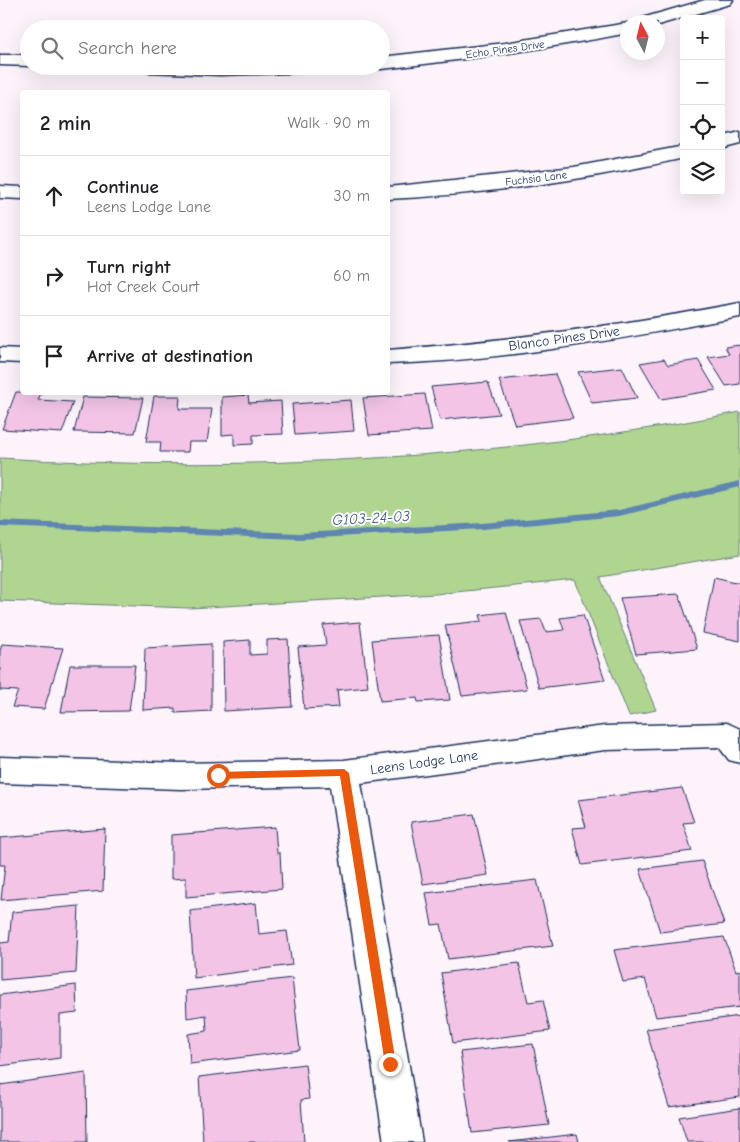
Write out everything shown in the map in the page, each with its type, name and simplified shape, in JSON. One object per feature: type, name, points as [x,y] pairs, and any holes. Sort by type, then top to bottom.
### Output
[{"type":"street","points":[[665,17],[724,0]]},
{"type":"street","points":[[733,0],[740,4]]},
{"type":"street","name":"Echo Pines Drive","points":[[390,62],[525,47],[620,29]]},
{"type":"street","points":[[0,60],[20,61]]},
{"type":"street","points":[[725,142],[740,138]]},
{"type":"street","name":"Fuchsia Lane","points":[[390,193],[481,185],[583,172],[680,153]]},
{"type":"street","points":[[0,192],[20,193]]},
{"type":"street","name":"Blanco Pines Drive","points":[[390,357],[522,345],[615,332],[740,310]]},
{"type":"street","points":[[0,355],[20,356]]},
{"type":"street","name":"Leens Lodge Lane","points":[[0,770],[181,776],[344,773],[605,738],[734,743]]},
{"type":"street","points":[[344,773],[403,1142]]},
{"type":"green space","points":[[740,412],[740,554],[600,577],[656,710],[629,716],[575,580],[435,594],[189,608],[0,601],[0,458],[184,464],[372,458],[558,441],[650,428]]},
{"type":"building","points":[[740,345],[740,384],[726,386],[708,357],[729,354],[725,347]]},
{"type":"building","points":[[664,359],[668,365],[698,360],[716,390],[661,399],[640,363]]},
{"type":"building","points":[[622,367],[637,398],[592,403],[578,372]]},
{"type":"building","points":[[555,374],[573,418],[515,425],[499,380]]},
{"type":"building","points":[[488,382],[499,414],[440,420],[431,387]]},
{"type":"building","points":[[16,392],[20,392],[20,395],[40,395],[38,400],[73,402],[62,433],[2,429]]},
{"type":"building","points":[[425,394],[432,431],[369,435],[363,398]]},
{"type":"building","points":[[248,395],[249,403],[281,401],[283,434],[253,435],[253,444],[234,445],[234,434],[222,435],[222,397]]},
{"type":"building","points":[[154,396],[180,396],[179,409],[212,409],[207,442],[189,442],[188,452],[160,452],[161,442],[146,442]]},
{"type":"building","points":[[83,397],[143,398],[135,433],[74,432]]},
{"type":"building","points":[[351,400],[354,431],[295,435],[292,404]]},
{"type":"building","points":[[714,577],[740,583],[740,641],[703,633]]},
{"type":"building","points":[[679,594],[697,649],[636,654],[620,598]]},
{"type":"building","points":[[506,612],[527,689],[462,696],[445,625],[482,621],[480,615]]},
{"type":"building","points":[[583,615],[605,680],[539,688],[520,621],[541,619],[546,632],[564,630],[560,618]]},
{"type":"building","points":[[360,622],[368,687],[337,690],[339,707],[304,709],[298,647],[326,645],[323,625]]},
{"type":"building","points":[[439,635],[450,700],[418,702],[417,698],[380,701],[372,640]]},
{"type":"building","points":[[288,639],[292,707],[224,711],[223,642],[250,640],[250,655],[267,654],[267,640]]},
{"type":"building","points":[[2,644],[63,648],[44,709],[12,707],[18,691],[0,690],[0,651]]},
{"type":"building","points":[[211,644],[211,711],[175,713],[175,708],[143,710],[145,648]]},
{"type":"building","points":[[70,665],[135,665],[129,711],[61,712]]},
{"type":"building","points":[[682,788],[694,822],[683,823],[692,851],[582,865],[572,828],[586,827],[578,800]]},
{"type":"building","points":[[474,814],[488,875],[423,884],[411,822]]},
{"type":"building","points":[[275,827],[277,853],[280,853],[282,889],[186,897],[186,878],[171,879],[171,835]]},
{"type":"building","points":[[105,829],[103,891],[1,900],[5,865],[0,865],[0,838]]},
{"type":"building","points":[[702,861],[724,924],[660,932],[640,869]]},
{"type":"building","points":[[537,880],[553,946],[448,959],[441,924],[432,925],[426,893]]},
{"type":"building","points":[[256,903],[259,934],[287,931],[292,965],[194,978],[190,911]]},
{"type":"building","points":[[79,906],[76,973],[0,980],[0,943],[9,942],[12,912]]},
{"type":"building","points":[[724,937],[736,971],[740,970],[740,1007],[656,1017],[645,979],[623,982],[614,950]]},
{"type":"building","points":[[519,963],[528,1002],[543,1000],[550,1031],[453,1043],[441,973]]},
{"type":"building","points":[[292,978],[300,1050],[190,1064],[188,1034],[207,1031],[206,1015],[187,1018],[186,991]]},
{"type":"building","points":[[76,985],[77,1013],[60,1015],[60,1058],[0,1066],[0,995]]},
{"type":"building","points":[[740,1016],[740,1097],[669,1107],[646,1029]]},
{"type":"building","points":[[533,1044],[549,1125],[472,1133],[460,1052]]},
{"type":"building","points":[[305,1064],[309,1099],[301,1100],[304,1142],[203,1142],[199,1077]]},
{"type":"building","points":[[86,1073],[87,1142],[0,1142],[0,1085]]},
{"type":"building","points":[[740,1108],[740,1142],[687,1142],[679,1117]]},
{"type":"building","points":[[577,1134],[579,1142],[509,1142]]},
{"type":"waterway","name":"G103-24-03","points":[[0,524],[299,536],[483,526],[619,513],[740,484]]},
{"type":"route","points":[[218,775],[344,773],[390,1064]]}]
